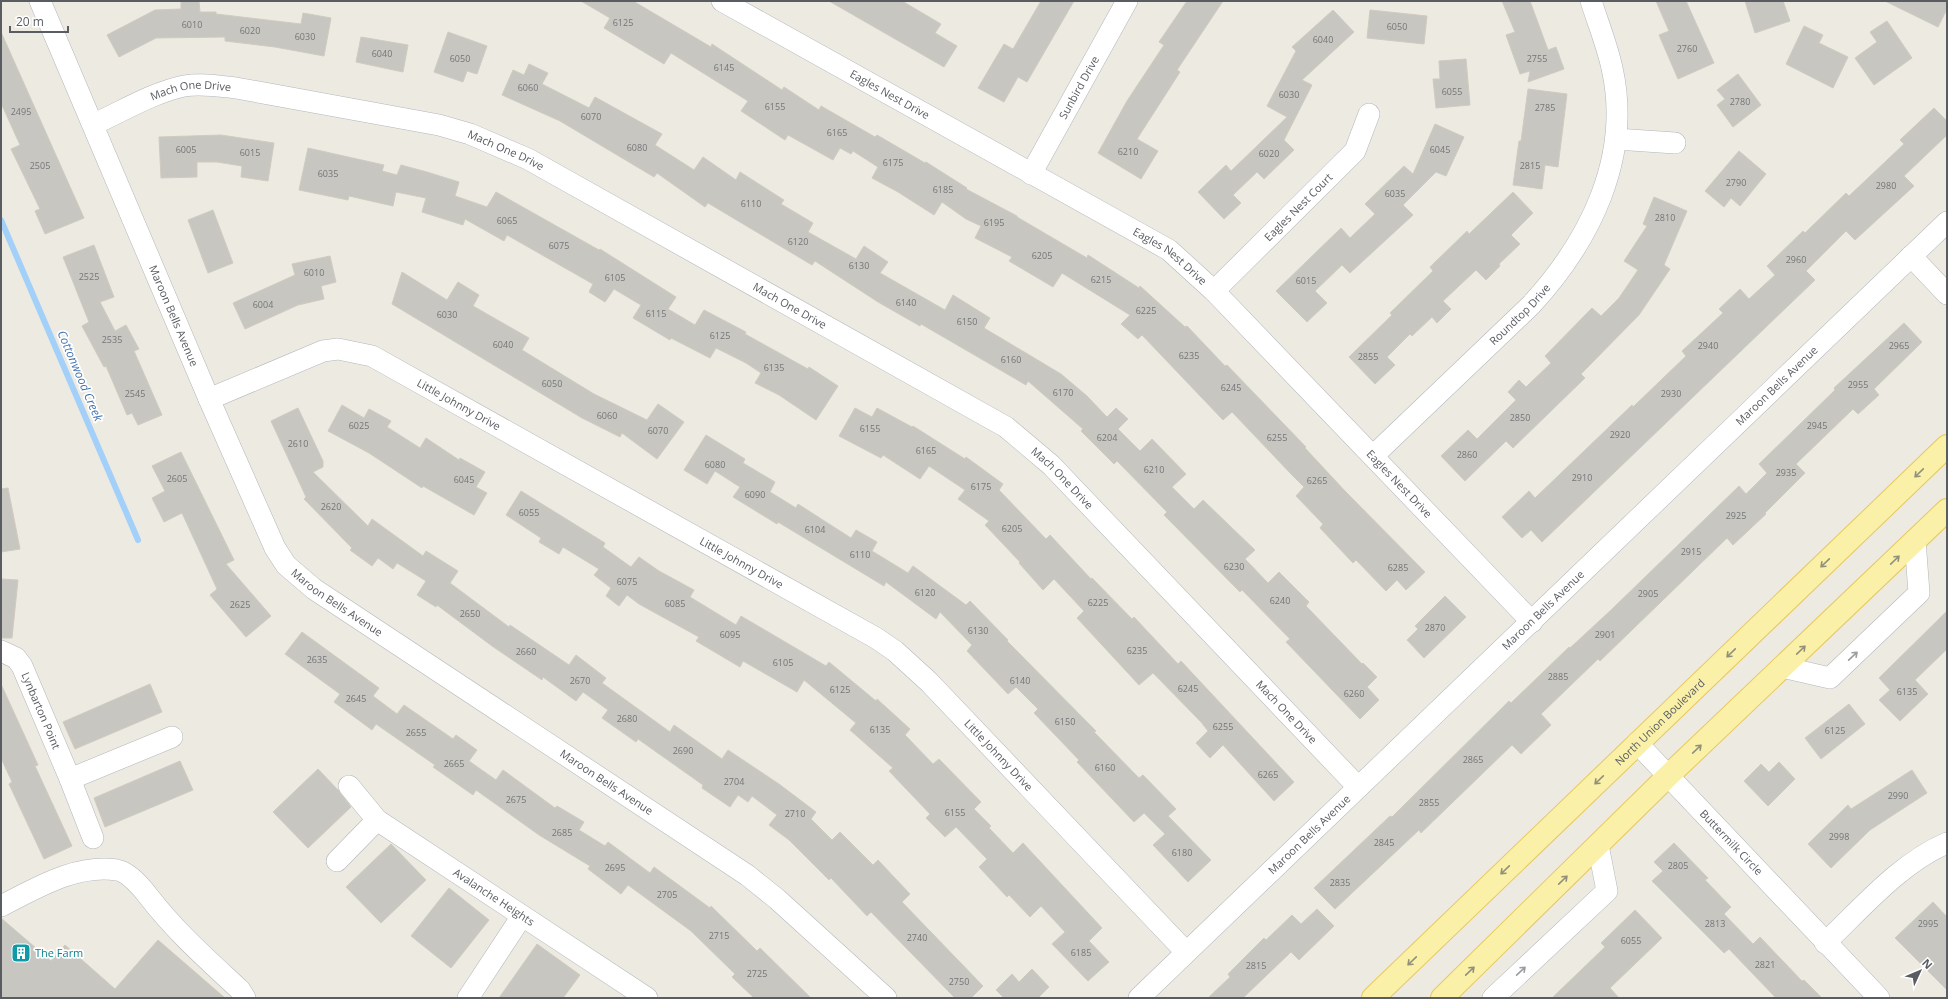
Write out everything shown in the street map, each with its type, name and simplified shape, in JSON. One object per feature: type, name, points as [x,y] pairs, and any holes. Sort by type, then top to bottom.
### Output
[{"type":"main road","name":"North Union Boulevard","points":[[1373,998],[1947,446]]},
{"type":"main road","points":[[1442,998],[1668,776],[1947,510]]},
{"type":"street","name":"Maroon Bells Avenue","points":[[40,1],[94,124],[209,399],[275,548],[286,565],[321,593],[747,875],[777,899],[886,998]]},
{"type":"street","name":"Eagles Nest Drive","points":[[722,1],[1169,250],[1214,292],[1532,622]]},
{"type":"street","name":"Sunbird Drive","points":[[1031,174],[1127,1]]},
{"type":"street","name":"Roundtop Drive","points":[[1373,456],[1531,305],[1554,280],[1582,237],[1598,203],[1607,177],[1616,139],[1616,110],[1612,68],[1591,1]]},
{"type":"street","name":"Mach One Drive","points":[[94,124],[160,93],[185,86],[206,85],[236,88],[439,125],[470,134],[528,158],[1006,427],[1052,465],[1358,788]]},
{"type":"street","name":"Eagles Nest Court","points":[[1214,292],[1355,151],[1370,114]]},
{"type":"street","points":[[1616,139],[1675,143]]},
{"type":"street","name":"Maroon Bells Avenue","points":[[1139,998],[1947,222]]},
{"type":"street","points":[[1911,256],[1947,294]]},
{"type":"street","name":"Little Johnny Drive","points":[[209,399],[323,351],[338,349],[372,356],[876,638],[895,651],[930,682],[1186,952]]},
{"type":"street","points":[[1782,667],[1830,678],[1919,593],[1915,540]]},
{"type":"street","name":"Lynbarton Point","points":[[1,651],[16,658],[22,666],[70,779],[93,838]]},
{"type":"street","points":[[70,779],[172,737]]},
{"type":"street","name":"Buttermilk Circle","points":[[1637,744],[1879,998]]},
{"type":"street","name":"Avalanche Heights","points":[[349,786],[377,820],[647,998]]},
{"type":"street","points":[[337,861],[377,820]]},
{"type":"street","points":[[1825,943],[1909,864],[1931,850],[1947,843]]},
{"type":"street","points":[[1493,998],[1607,891],[1598,845]]},
{"type":"street","points":[[1,906],[70,874],[92,870],[119,870],[139,884],[163,915],[191,945],[240,990],[245,998]]},
{"type":"street","points":[[468,998],[522,916]]},
{"type":"building","points":[[181,1],[199,1],[200,12],[216,12],[216,14],[301,24],[303,13],[331,18],[324,56],[275,47],[225,41],[225,37],[156,38],[119,57],[107,35],[155,10],[181,9]]},
{"type":"building","points":[[581,1],[633,1],[711,47],[712,44],[782,90],[784,87],[819,110],[821,106],[875,137],[877,135],[925,163],[926,162],[967,188],[966,189],[1017,216],[1087,258],[1088,255],[1139,288],[1140,286],[1185,327],[1187,326],[1225,366],[1227,365],[1306,447],[1305,448],[1345,491],[1425,572],[1406,590],[1397,580],[1386,591],[1356,560],[1353,563],[1320,528],[1323,524],[1296,496],[1304,487],[1232,412],[1223,420],[1142,335],[1138,339],[1121,324],[1130,315],[1062,273],[1053,287],[1009,261],[1012,257],[975,238],[981,226],[966,219],[942,202],[934,215],[898,192],[872,178],[878,167],[853,151],[851,154],[840,148],[833,160],[788,135],[785,140],[741,111],[748,101],[671,53],[664,64],[604,28],[610,18]]},
{"type":"building","points":[[829,1],[902,1],[941,24],[935,33],[957,46],[944,67]]},
{"type":"building","points":[[1041,1],[1074,1],[1027,82],[1018,77],[1004,102],[978,88],[1004,44],[1013,49]]},
{"type":"building","points":[[1187,1],[1223,1],[1177,70],[1180,72],[1137,139],[1158,151],[1141,179],[1098,153],[1127,101],[1164,45],[1159,42]]},
{"type":"building","points":[[1502,1],[1530,1],[1548,50],[1556,47],[1564,69],[1528,82],[1530,71],[1520,74],[1506,35],[1515,32]]},
{"type":"building","points":[[1656,1],[1686,1],[1714,63],[1678,79],[1659,35],[1669,31]]},
{"type":"building","points":[[1745,1],[1783,1],[1790,21],[1755,33]]},
{"type":"building","points":[[1885,1],[1947,1],[1947,9],[1938,27]]},
{"type":"building","points":[[1333,10],[1354,32],[1302,80],[1312,85],[1284,140],[1294,150],[1264,179],[1257,172],[1233,195],[1241,203],[1224,219],[1198,192],[1226,165],[1231,171],[1287,117],[1267,106],[1296,51],[1292,47]]},
{"type":"building","points":[[1370,10],[1427,16],[1424,44],[1367,38]]},
{"type":"building","points":[[1887,21],[1912,58],[1874,85],[1855,58],[1877,42],[1870,32]]},
{"type":"building","points":[[1804,26],[1823,35],[1819,43],[1848,57],[1833,88],[1786,64]]},
{"type":"building","points":[[1,32],[84,218],[45,234],[35,211],[40,209],[11,149],[20,145],[1,103]]},
{"type":"building","points":[[448,32],[487,46],[477,74],[467,71],[463,82],[434,72]]},
{"type":"building","points":[[361,37],[408,45],[403,72],[356,62]]},
{"type":"building","points":[[1466,59],[1470,105],[1436,108],[1433,79],[1440,79],[1439,61]]},
{"type":"building","points":[[529,64],[548,73],[542,84],[589,108],[595,97],[662,134],[655,145],[694,170],[703,157],[736,180],[740,172],[784,200],[781,204],[813,223],[808,232],[856,259],[864,246],[888,262],[880,273],[945,310],[953,295],[990,318],[984,328],[1061,374],[1087,396],[1107,417],[1116,408],[1128,419],[1118,429],[1140,451],[1152,439],[1186,474],[1172,487],[1194,509],[1203,500],[1255,550],[1245,559],[1268,583],[1279,572],[1309,602],[1306,606],[1362,664],[1363,663],[1377,677],[1367,687],[1379,700],[1360,719],[1286,642],[1290,639],[1242,590],[1240,592],[1164,515],[1167,512],[1117,461],[1114,464],[1081,431],[1083,429],[1028,381],[1026,385],[921,324],[920,326],[878,302],[815,261],[812,265],[708,203],[705,207],[657,173],[654,177],[560,121],[502,95],[513,70],[524,75]]},
{"type":"building","points":[[1738,74],[1761,105],[1733,127],[1717,105],[1725,99],[1717,90]]},
{"type":"building","points":[[1528,89],[1567,94],[1558,167],[1545,165],[1542,189],[1513,185]]},
{"type":"building","points":[[1934,108],[1947,121],[1947,135],[1904,176],[1914,186],[1855,240],[1846,231],[1806,271],[1815,280],[1542,542],[1531,530],[1522,538],[1502,517],[1529,491],[1535,498],[1632,405],[1633,407],[1686,356],[1682,351],[1723,313],[1719,309],[1740,289],[1749,299],[1775,275],[1767,266],[1803,231],[1805,233],[1846,193],[1849,196],[1904,144],[1900,140]]},
{"type":"building","points":[[1435,124],[1464,137],[1446,176],[1436,172],[1403,205],[1413,215],[1350,273],[1342,265],[1315,291],[1327,303],[1307,322],[1276,291],[1341,228],[1350,238],[1375,214],[1365,204],[1404,166],[1413,174]]},
{"type":"building","points":[[221,135],[274,143],[268,181],[241,177],[242,166],[217,162],[197,162],[197,177],[161,178],[159,137]]},
{"type":"building","points":[[308,148],[384,165],[382,171],[397,175],[401,165],[459,182],[455,196],[487,207],[496,192],[599,250],[600,249],[676,297],[668,309],[695,325],[704,310],[746,332],[745,334],[808,369],[809,367],[838,386],[816,420],[779,395],[755,383],[761,373],[746,363],[716,348],[710,358],[671,338],[670,340],[633,318],[641,305],[614,289],[605,302],[589,292],[593,284],[507,235],[504,241],[465,219],[463,225],[422,212],[426,198],[396,192],[393,206],[349,196],[348,200],[299,190]]},
{"type":"building","points":[[1739,151],[1766,174],[1740,206],[1731,198],[1724,207],[1705,191]]},
{"type":"building","points":[[1513,192],[1533,213],[1511,235],[1520,244],[1499,264],[1500,266],[1486,280],[1476,270],[1443,301],[1451,309],[1437,323],[1432,317],[1412,336],[1410,334],[1387,357],[1395,365],[1375,384],[1349,357],[1392,315],[1390,313],[1433,271],[1430,267],[1467,231],[1469,234]]},
{"type":"building","points":[[1654,197],[1687,211],[1664,265],[1670,269],[1639,315],[1581,374],[1585,378],[1513,448],[1506,441],[1465,481],[1441,456],[1468,430],[1477,439],[1516,400],[1508,392],[1519,380],[1526,387],[1551,363],[1545,356],[1592,308],[1601,316],[1619,298],[1638,270],[1624,261],[1647,226],[1643,224]]},
{"type":"building","points":[[213,210],[233,263],[208,273],[188,220]]},
{"type":"building","points":[[94,245],[114,297],[100,302],[115,331],[126,325],[139,349],[134,351],[162,415],[138,425],[132,413],[127,415],[106,366],[104,367],[82,326],[89,322],[63,257]]},
{"type":"building","points":[[330,256],[336,282],[321,286],[324,299],[298,305],[245,329],[233,303],[295,275],[292,264]]},
{"type":"building","points":[[402,272],[447,300],[458,282],[479,295],[473,306],[529,338],[522,350],[594,394],[647,420],[658,404],[684,422],[657,459],[622,433],[620,437],[582,418],[392,304]]},
{"type":"building","points":[[1904,323],[1922,342],[1874,389],[1879,395],[1858,414],[1853,409],[1796,464],[1805,473],[1765,513],[1766,514],[1733,545],[1727,538],[1600,661],[1598,659],[1541,714],[1551,725],[1521,754],[1512,745],[1421,833],[1419,830],[1335,909],[1314,888],[1390,816],[1392,817],[1509,701],[1511,703],[1569,647],[1570,648],[1611,610],[1739,486],[1746,494],[1767,473],[1759,464],[1835,390],[1834,388]]},
{"type":"building","points":[[342,405],[364,418],[369,409],[391,421],[387,427],[420,448],[426,438],[459,460],[460,458],[485,472],[476,487],[487,493],[474,515],[423,486],[422,488],[369,453],[328,431]]},
{"type":"building","points":[[298,408],[323,461],[323,467],[313,472],[368,526],[372,519],[423,556],[426,551],[458,571],[450,583],[509,627],[510,625],[569,665],[576,655],[606,678],[602,683],[670,732],[674,725],[722,759],[728,750],[779,784],[816,812],[811,819],[832,840],[840,832],[873,865],[878,860],[910,894],[902,902],[983,986],[971,998],[955,998],[871,912],[867,916],[831,878],[829,880],[789,840],[769,825],[777,815],[752,796],[748,802],[738,795],[730,807],[702,788],[703,785],[638,739],[636,742],[602,718],[608,710],[583,692],[576,701],[543,677],[542,680],[492,646],[437,605],[436,607],[417,595],[426,581],[397,563],[393,569],[378,558],[372,566],[350,550],[352,548],[304,499],[306,497],[271,421]]},
{"type":"building","points":[[855,408],[872,417],[877,408],[912,427],[913,426],[965,459],[966,457],[1003,484],[999,490],[1046,539],[1050,535],[1091,579],[1092,578],[1132,619],[1134,617],[1178,664],[1181,661],[1294,782],[1274,801],[1223,745],[1210,758],[1196,743],[1208,731],[1201,722],[1153,673],[1139,685],[1077,618],[1084,611],[1054,579],[1043,590],[1019,563],[1020,562],[985,525],[989,521],[958,499],[965,490],[929,466],[920,479],[883,455],[881,458],[839,436]]},
{"type":"building","points":[[706,435],[745,459],[743,463],[775,482],[770,492],[796,508],[798,504],[851,538],[856,530],[877,542],[872,551],[908,573],[913,566],[966,605],[970,601],[1008,640],[1007,641],[1096,731],[1094,732],[1139,778],[1143,775],[1176,809],[1168,816],[1211,860],[1188,882],[1153,845],[1165,834],[1144,813],[1134,822],[1077,762],[1079,760],[1034,713],[1038,709],[1016,687],[1008,694],[967,651],[972,645],[940,612],[936,619],[886,582],[884,586],[778,522],[777,524],[733,497],[740,487],[715,471],[707,484],[684,470]]},
{"type":"building","points":[[181,452],[234,560],[226,564],[271,616],[246,637],[210,595],[217,589],[182,513],[164,522],[152,498],[165,491],[152,466]]},
{"type":"building","points":[[8,488],[20,549],[1,552],[1,489]]},
{"type":"building","points":[[521,491],[605,543],[603,547],[631,567],[639,557],[659,571],[694,590],[690,597],[736,625],[741,616],[826,666],[829,662],[876,701],[877,699],[910,729],[905,735],[933,764],[939,759],[981,802],[974,809],[991,826],[989,828],[1013,853],[1023,843],[1102,928],[1089,941],[1109,962],[1088,981],[1052,944],[1065,932],[1041,906],[1030,917],[1009,895],[1007,897],[979,867],[987,859],[956,827],[945,837],[926,818],[930,814],[889,771],[893,768],[850,730],[856,723],[804,680],[797,692],[743,661],[740,667],[696,641],[699,637],[639,604],[627,595],[619,606],[606,596],[611,588],[594,575],[599,569],[563,547],[559,554],[539,542],[541,538],[506,515]]},
{"type":"building","points":[[1,579],[18,580],[12,638],[1,638]]},
{"type":"building","points":[[1445,596],[1466,617],[1424,658],[1407,640],[1418,629],[1415,626]]},
{"type":"building","points":[[1947,611],[1947,649],[1915,680],[1928,694],[1900,721],[1879,700],[1890,690],[1879,678]]},
{"type":"building","points":[[302,632],[379,688],[373,696],[397,714],[404,705],[453,739],[456,735],[477,750],[469,761],[496,780],[503,770],[555,808],[557,806],[584,822],[579,830],[605,846],[608,842],[650,873],[654,867],[710,908],[711,906],[757,951],[760,948],[811,998],[754,998],[732,977],[735,974],[691,931],[628,885],[621,894],[588,869],[590,866],[539,835],[476,790],[473,795],[433,767],[435,765],[376,724],[372,730],[334,702],[340,694],[285,654]]},
{"type":"building","points":[[1,684],[38,765],[35,766],[72,846],[44,859],[9,784],[12,782],[1,758]]},
{"type":"building","points":[[150,684],[162,712],[75,749],[63,722]]},
{"type":"building","points":[[1849,704],[1865,724],[1821,759],[1805,738]]},
{"type":"building","points":[[180,761],[193,790],[105,827],[94,798]]},
{"type":"building","points":[[1779,762],[1795,779],[1768,806],[1744,781],[1761,764],[1769,772]]},
{"type":"building","points":[[318,769],[338,790],[351,807],[308,848],[273,812]]},
{"type":"building","points":[[1912,770],[1927,793],[1870,830],[1831,868],[1808,844],[1848,805],[1851,809]]},
{"type":"building","points":[[1674,843],[1708,878],[1705,880],[1731,907],[1724,914],[1753,944],[1760,937],[1802,981],[1804,980],[1822,998],[1776,998],[1729,949],[1724,953],[1652,881],[1663,871],[1654,862]]},
{"type":"building","points":[[391,844],[426,880],[381,923],[346,887]]},
{"type":"building","points":[[449,888],[489,920],[451,968],[411,936]]},
{"type":"building","points":[[1933,902],[1947,917],[1947,990],[1895,938]]},
{"type":"building","points":[[1317,909],[1334,926],[1299,960],[1291,952],[1243,998],[1208,998],[1230,977],[1228,974],[1264,938],[1266,940],[1292,915],[1301,924]]},
{"type":"building","points":[[1635,910],[1662,938],[1610,988],[1619,998],[1552,998],[1605,947],[1601,943]]},
{"type":"building","name":"The Farm","points":[[1,918],[51,961],[65,945],[115,989],[158,940],[225,998],[1,998]]},
{"type":"building","points":[[537,944],[580,975],[563,998],[499,998]]},
{"type":"building","points":[[1032,969],[1049,987],[1038,998],[1002,998],[1003,997],[996,990],[1012,974],[1019,982]]},
{"type":"waterway","name":"Cottonwood Creek","points":[[1,220],[138,540]]},
{"type":"place","name":"The Farm","points":[[21,953]]}]
